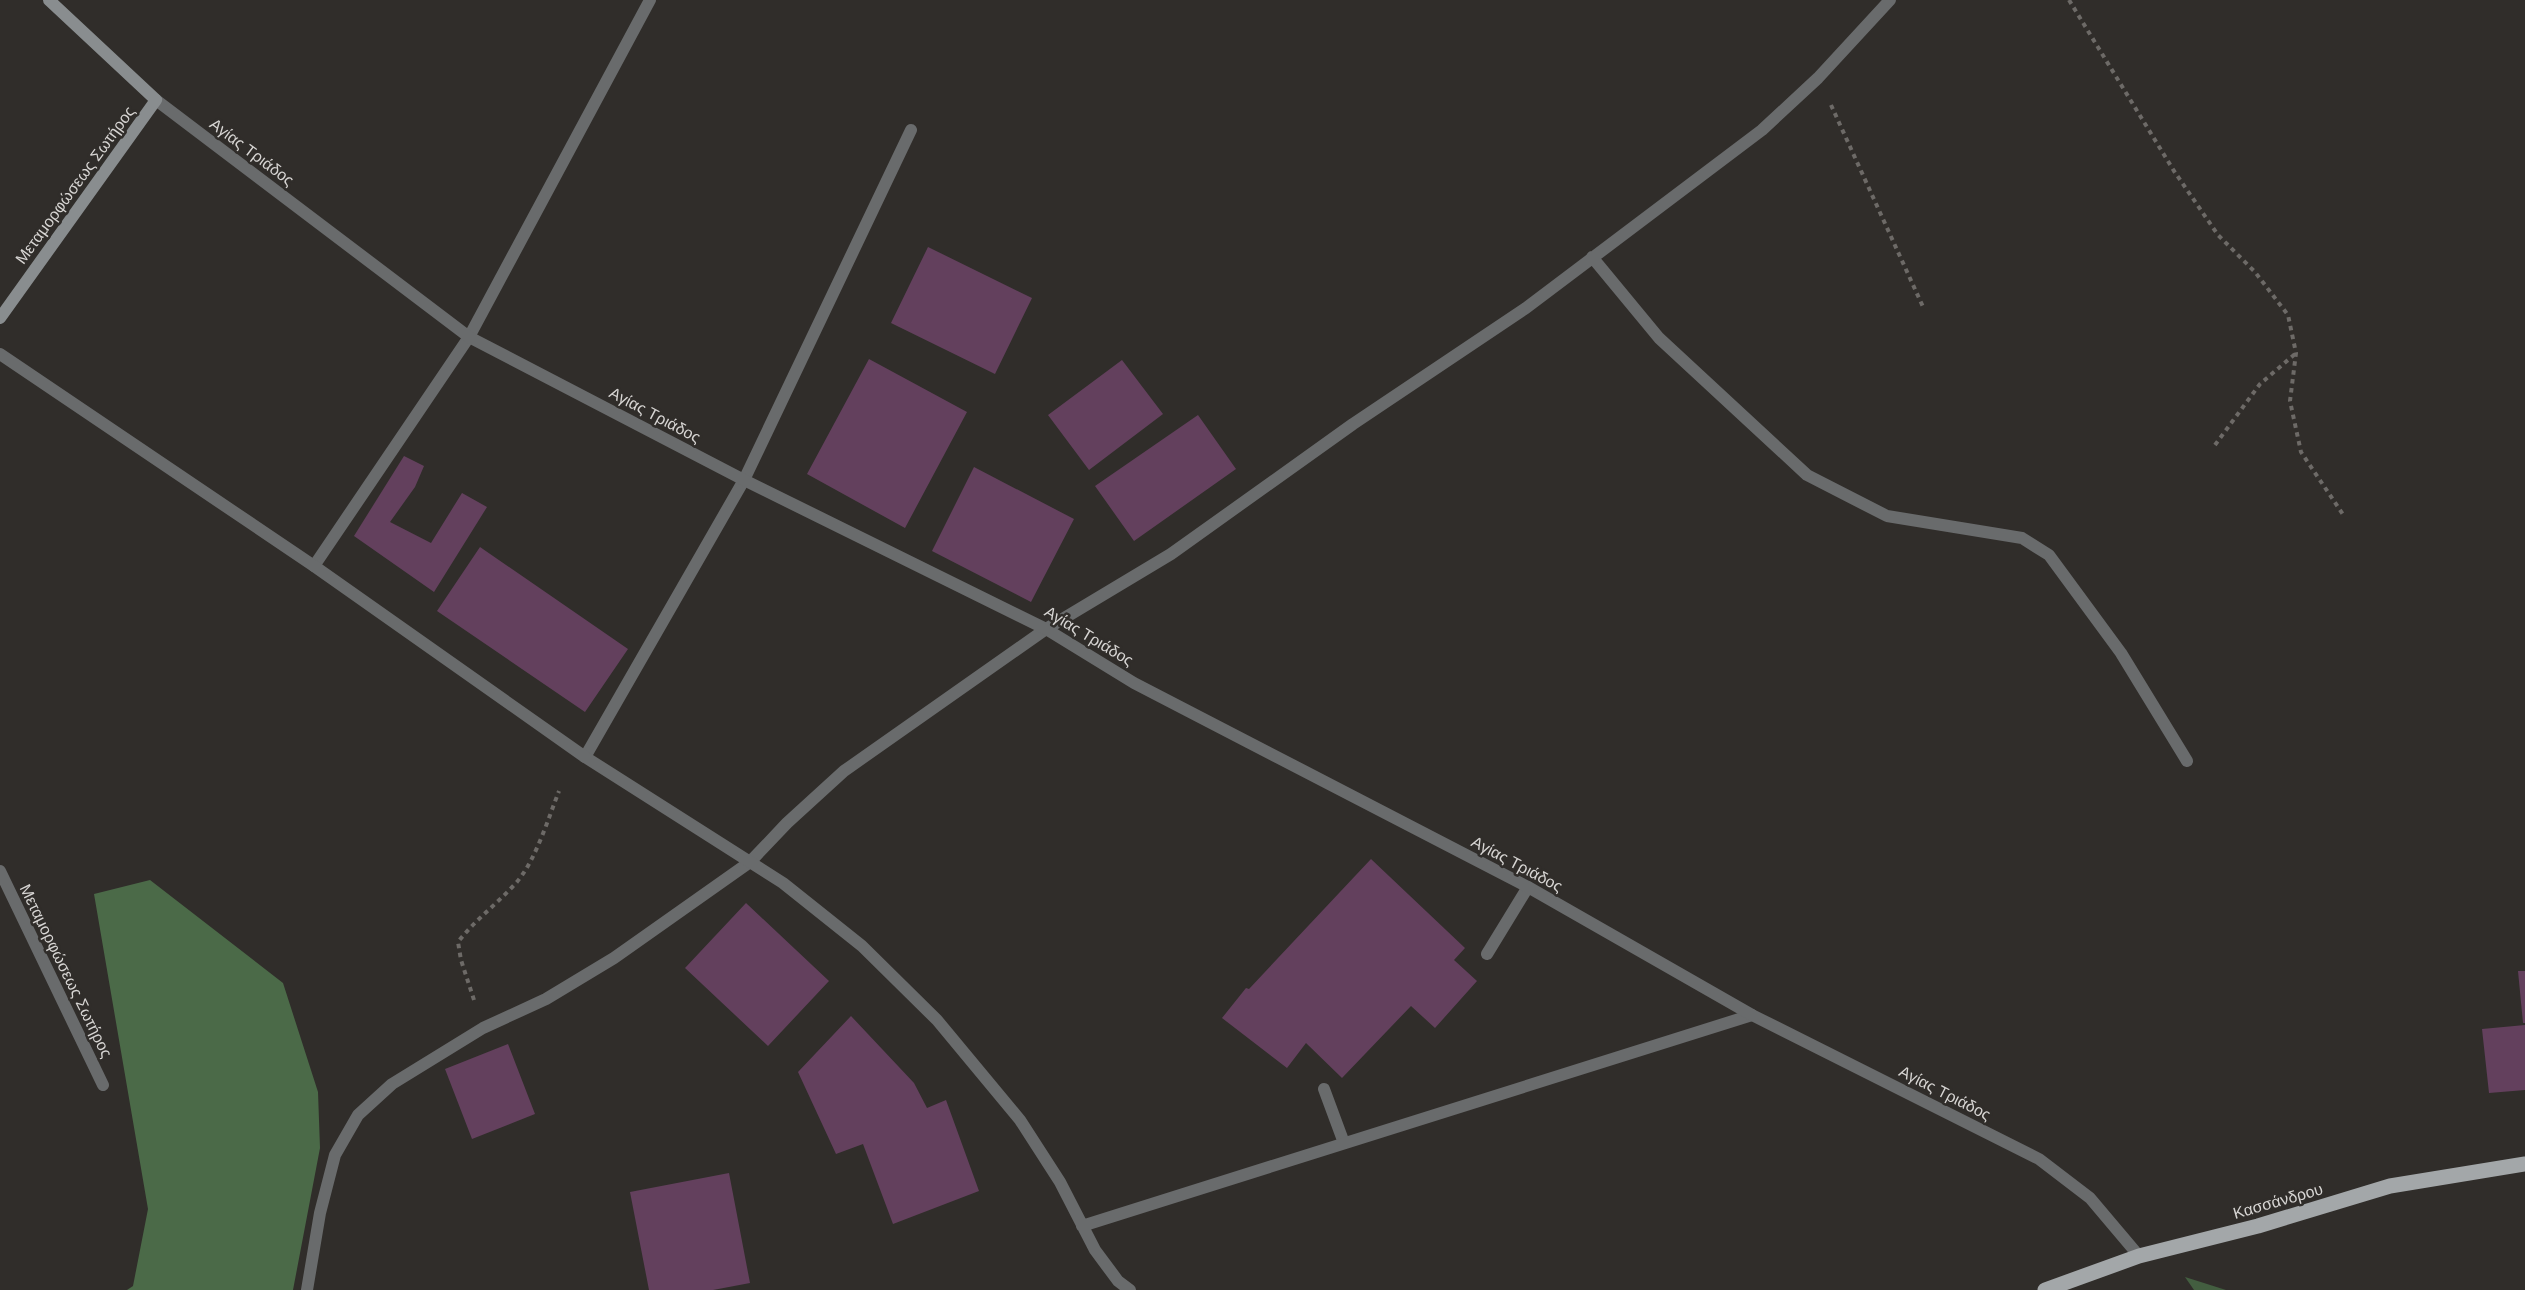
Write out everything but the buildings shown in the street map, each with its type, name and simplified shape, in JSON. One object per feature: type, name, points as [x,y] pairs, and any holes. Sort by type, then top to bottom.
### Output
[{"type":"main road","name":"Αγίας Τριάδος","points":[[49,0],[156,100]]},
{"type":"main road","name":"Μεταμορφώσεως Σωτήρος","points":[[0,318],[156,100]]},
{"type":"main road","name":"Κασσάνδρου","points":[[2044,1290],[2139,1256],[2258,1226],[2390,1185],[2525,1164]]},
{"type":"street","points":[[314,566],[469,337],[650,0]]},
{"type":"street","points":[[307,1290],[320,1213],[335,1155],[358,1114],[392,1084],[483,1028],[546,999],[614,958],[750,862],[787,823],[843,771],[1047,629],[1171,554],[1353,424],[1526,308],[1762,130],[1818,78],[1890,0]]},
{"type":"street","name":"Αγίας Τριάδος","points":[[156,100],[469,337],[744,480],[1047,629],[1134,683],[1528,887],[1752,1015],[2038,1159],[2090,1198],[2139,1256]]},
{"type":"street","points":[[585,757],[744,480],[911,130]]},
{"type":"street","points":[[1592,257],[1659,338],[1807,475],[1887,516],[2022,538],[2049,555],[2121,653],[2187,761]]},
{"type":"street","points":[[0,354],[314,566],[585,757],[783,883],[862,946],[937,1020],[1020,1120],[1060,1182],[1095,1250],[1118,1281],[1130,1290]]},
{"type":"street","name":"Μεταμορφώσεως Σωτήρος","points":[[0,871],[103,1085]]},
{"type":"street","points":[[1487,954],[1528,887]]},
{"type":"street","points":[[1082,1226],[1752,1015]]},
{"type":"street","points":[[1324,1089],[1344,1143]]},
{"type":"path","points":[[2069,0],[2174,171],[2218,235],[2255,272],[2288,315],[2296,353],[2290,401],[2301,452],[2344,516]]},
{"type":"path","points":[[1818,78],[1863,170],[1924,309]]},
{"type":"path","points":[[2215,445],[2260,384],[2296,353]]},
{"type":"path","points":[[483,1028],[461,960],[458,942],[472,923],[517,882],[536,848],[559,791]]},
{"type":"green space","points":[[150,880],[283,983],[318,1092],[320,1148],[293,1290],[127,1290],[133,1286],[148,1209],[94,894]]},
{"type":"green space","points":[[2185,1277],[2226,1290],[2194,1290]]}]
